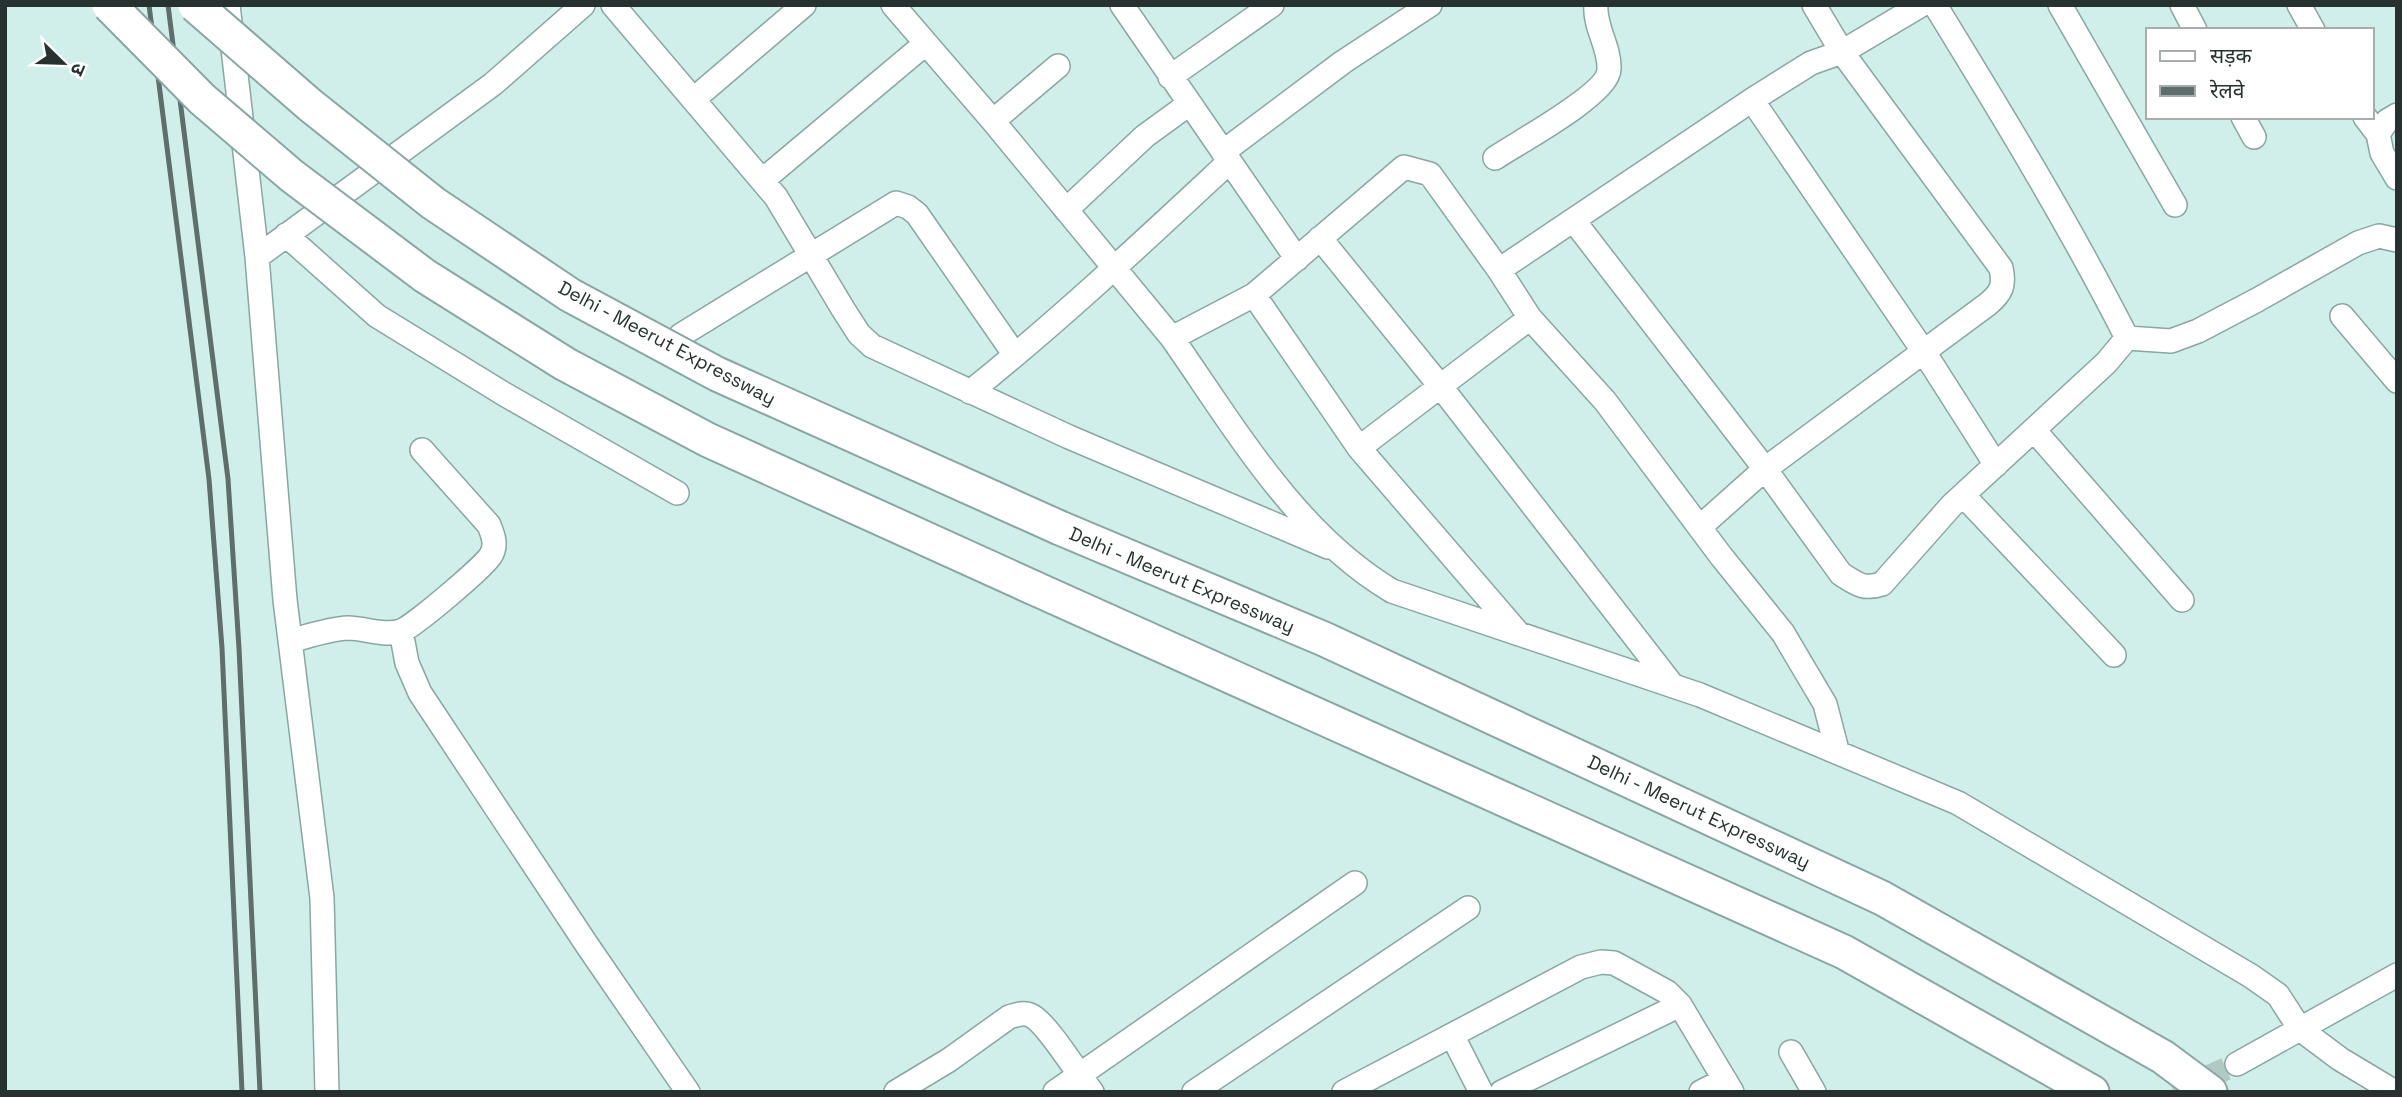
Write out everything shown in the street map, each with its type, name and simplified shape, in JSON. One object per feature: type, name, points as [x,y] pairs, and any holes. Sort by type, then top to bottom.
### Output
[{"type":"highway","points":[[109,5],[202,99],[292,176],[425,276],[565,364],[708,440],[832,499],[1396,749],[1844,952],[2092,1092]]},
{"type":"highway","name":"Delhi - Meerut Expressway","points":[[194,5],[310,105],[433,203],[570,295],[717,374],[1060,528],[1324,639],[1882,898],[2163,1057],[2210,1092]]},
{"type":"street","points":[[228,5],[257,257],[290,640],[323,898],[327,1092]]},
{"type":"street","points":[[257,257],[493,84],[558,14],[583,5]]},
{"type":"street","points":[[612,5],[776,197],[859,334],[872,346],[1069,437],[1336,550]]},
{"type":"street","points":[[694,99],[804,5]]},
{"type":"street","points":[[893,5],[993,121],[1172,338],[1274,483],[1336,550],[1367,576],[1392,591],[1673,686],[1837,750],[1958,803],[2220,956],[2278,995],[2300,1029],[2340,1059],[2395,1092]]},
{"type":"street","points":[[1122,5],[1297,259]]},
{"type":"street","points":[[1170,77],[1272,5]]},
{"type":"street","points":[[970,392],[1114,269],[1226,157],[1343,62],[1430,5]]},
{"type":"street","points":[[1495,158],[1590,97],[1604,83],[1610,73],[1609,56],[1595,14],[1596,5]]},
{"type":"street","points":[[1700,527],[1765,469],[2000,293],[2004,282],[2001,268],[1842,52],[1814,5]]},
{"type":"street","points":[[1935,5],[1994,100],[2098,279],[2127,338]]},
{"type":"street","points":[[2060,5],[2175,205]]},
{"type":"street","points":[[2182,5],[2195,28]]},
{"type":"street","points":[[2299,5],[2312,28]]},
{"type":"street","points":[[1499,271],[1752,100],[1811,63],[1842,52],[1913,7]]},
{"type":"street","points":[[763,180],[925,44]]},
{"type":"street","points":[[993,121],[1058,66]]},
{"type":"street","points":[[1752,100],[1924,352],[1996,465]]},
{"type":"street","points":[[1066,210],[1144,136],[1189,104]]},
{"type":"street","points":[[2397,115],[2372,126],[2382,153],[2397,178]]},
{"type":"street","points":[[1172,338],[1254,295],[1404,167],[1430,174],[1530,318],[1605,401],[1720,556],[1783,633],[1825,704],[1837,750]]},
{"type":"street","points":[[681,335],[896,203],[917,214],[1015,355]]},
{"type":"street","points":[[1574,221],[1765,469],[1841,574],[1870,588],[1882,584],[1964,495],[2106,363],[2127,338]]},
{"type":"street","points":[[286,235],[377,316],[504,394],[677,494]]},
{"type":"street","points":[[2127,338],[2171,341],[2197,331],[2257,300],[2358,243],[2379,236],[2397,240]]},
{"type":"street","points":[[1320,238],[1441,387],[1673,686]]},
{"type":"street","points":[[1254,295],[1359,448],[1518,634]]},
{"type":"street","points":[[2342,316],[2397,381]]},
{"type":"street","points":[[1359,448],[1530,318]]},
{"type":"street","points":[[2034,430],[2182,600]]},
{"type":"street","points":[[290,640],[347,628],[401,631],[481,568],[492,554],[495,540],[489,524],[422,450]]},
{"type":"street","points":[[1964,495],[2114,654]]},
{"type":"street","points":[[401,631],[407,663],[420,693],[688,1092]]},
{"type":"street","points":[[1055,1092],[1085,1084],[1355,883]]},
{"type":"street","points":[[1194,1092],[1468,908]]},
{"type":"street","points":[[1344,1092],[1581,967],[1601,962],[1614,963],[1643,977],[1667,992],[1680,1005],[1728,1086],[1701,1092]]},
{"type":"street","points":[[2237,1064],[2397,975]]},
{"type":"street","points":[[1502,1092],[1680,1005]]},
{"type":"street","points":[[896,1092],[949,1060],[1009,1017],[1020,1014],[1030,1015],[1042,1025],[1085,1084]]},
{"type":"street","points":[[1452,1035],[1481,1092]]},
{"type":"street","points":[[1791,1052],[1814,1092]]},
{"type":"tunnel","points":[[2174,1092],[2237,1064]]},
{"type":"railway","points":[[149,5],[209,479],[222,648],[242,1092]]},
{"type":"railway","points":[[168,5],[228,479],[239,648],[260,1092]]}]
